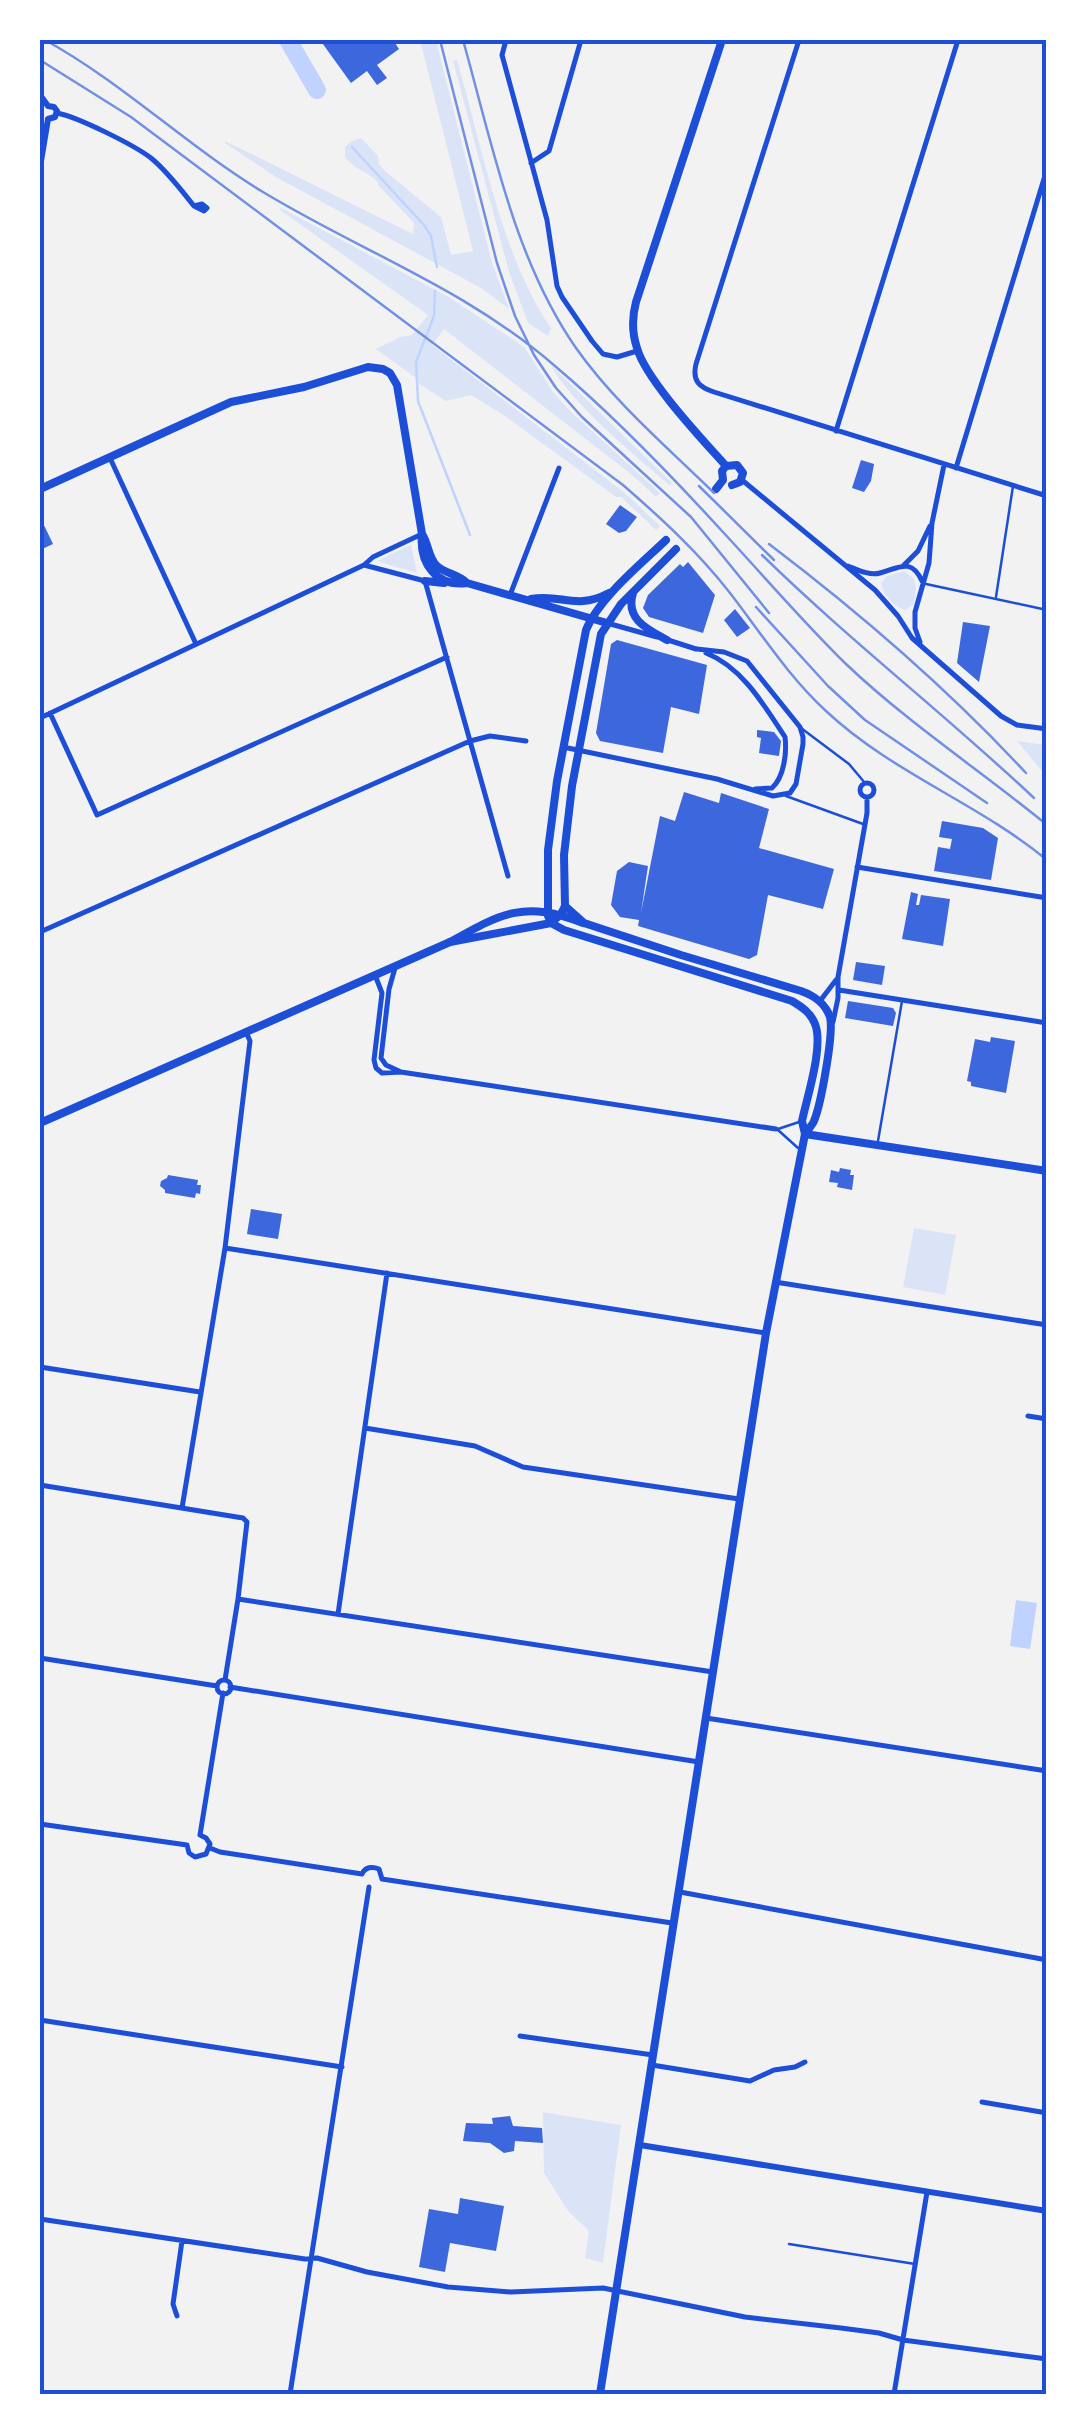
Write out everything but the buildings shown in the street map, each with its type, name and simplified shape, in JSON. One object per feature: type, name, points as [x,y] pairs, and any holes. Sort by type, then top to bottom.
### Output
[{"type":"main road","points":[[722,40],[636,302],[633,328],[637,351],[650,374],[726,466]]},
{"type":"main road","points":[[40,488],[230,402],[376,367],[390,373],[398,384],[421,546],[428,567],[448,582],[468,584],[607,623]]},
{"type":"main road","points":[[716,489],[728,483],[742,480],[740,467],[726,466],[722,474],[728,483],[727,497]]},
{"type":"main road","points":[[422,534],[434,563],[468,584]]},
{"type":"main road","points":[[564,930],[551,922],[547,911],[547,862],[563,747],[586,634],[591,619],[666,540]]},
{"type":"main road","points":[[535,927],[551,922],[563,910],[564,855],[600,638],[618,606],[676,549]]},
{"type":"main road","points":[[425,581],[448,582]]},
{"type":"main road","points":[[634,589],[630,601],[633,616],[668,640]]},
{"type":"main road","points":[[526,600],[546,597],[584,602],[617,590]]},
{"type":"main road","points":[[40,1123],[450,942],[498,917],[514,912],[563,910],[584,923],[802,991],[820,1001],[832,1030],[814,1122],[805,1134]]},
{"type":"main road","points":[[450,942],[503,930],[564,930],[792,1001],[806,1010],[814,1022],[816,1050]]},
{"type":"main road","points":[[600,2394],[766,1333],[802,1153],[802,1121],[821,1037],[816,1011],[820,1001]]},
{"type":"main road","points":[[805,1134],[1047,1171]]},
{"type":"street","points":[[506,40],[502,55],[552,238],[562,297],[603,354],[617,357],[637,351]]},
{"type":"street","points":[[532,164],[549,151],[582,40]]},
{"type":"street","points":[[800,40],[736,235],[696,382],[704,389],[1047,496]]},
{"type":"street","points":[[836,431],[958,40]]},
{"type":"street","points":[[40,95],[57,113],[78,119],[143,152],[194,206]]},
{"type":"street","points":[[40,167],[48,119],[43,113],[48,106]]},
{"type":"street","points":[[48,119],[57,113]]},
{"type":"street","points":[[956,468],[1047,168]]},
{"type":"street","points":[[110,458],[196,644]]},
{"type":"street","points":[[922,647],[916,633],[915,612],[929,563],[932,523],[944,464]]},
{"type":"street","points":[[510,595],[559,468]]},
{"type":"street","points":[[742,480],[875,590],[912,638],[1008,721],[1047,730]]},
{"type":"street","points":[[839,560],[856,570],[878,574],[903,566],[918,551],[932,523]]},
{"type":"street","points":[[40,718],[422,534]]},
{"type":"street","points":[[364,564],[425,581],[508,876]]},
{"type":"street","points":[[903,566],[915,570],[922,585]]},
{"type":"street","points":[[875,590],[878,574]]},
{"type":"street","points":[[898,616],[915,612]]},
{"type":"street","points":[[607,623],[697,649],[735,670],[785,737],[780,780],[772,788],[752,789]]},
{"type":"street","points":[[563,747],[766,795],[790,793],[796,784],[803,737],[800,728],[748,661],[724,652],[697,649]]},
{"type":"street","points":[[50,713],[97,815],[447,657]]},
{"type":"street","points":[[40,932],[470,741],[490,736],[526,741]]},
{"type":"street","points":[[832,1030],[867,798],[874,790],[866,783]]},
{"type":"street","points":[[857,867],[1047,898]]},
{"type":"street","points":[[395,966],[382,1058],[386,1065],[401,1072]]},
{"type":"street","points":[[379,973],[389,989]]},
{"type":"street","points":[[379,973],[382,993],[375,1064],[382,1073],[401,1072],[776,1130]]},
{"type":"street","points":[[820,1001],[838,977]]},
{"type":"street","points":[[839,990],[1047,1022]]},
{"type":"street","points":[[182,1508],[225,1248],[250,1041],[246,1032]]},
{"type":"street","points":[[225,1248],[766,1333]]},
{"type":"street","points":[[338,1614],[388,1273]]},
{"type":"street","points":[[775,1282],[1047,1325]]},
{"type":"street","points":[[40,1367],[200,1392]]},
{"type":"street","points":[[1028,1416],[1047,1419]]},
{"type":"street","points":[[365,1428],[475,1446],[523,1467],[740,1500]]},
{"type":"street","points":[[40,1485],[243,1518],[247,1522],[225,1680],[230,1687],[700,1762]]},
{"type":"street","points":[[238,1599],[713,1672]]},
{"type":"street","points":[[40,1658],[217,1686]]},
{"type":"street","points":[[217,1686],[225,1680]]},
{"type":"street","points":[[217,1686],[223,1693]]},
{"type":"street","points":[[223,1693],[230,1687]]},
{"type":"street","points":[[200,1835],[223,1693]]},
{"type":"street","points":[[706,1718],[1047,1771]]},
{"type":"street","points":[[40,1824],[188,1845]]},
{"type":"street","points":[[200,1835],[210,1848],[199,1857],[190,1852],[188,1845],[200,1835]]},
{"type":"street","points":[[210,1848],[362,1874]]},
{"type":"street","points":[[372,1867],[381,1872],[382,1879],[376,1887],[370,1887],[362,1881],[362,1874],[372,1867]]},
{"type":"street","points":[[382,1879],[675,1924]]},
{"type":"street","points":[[290,2394],[370,1887]]},
{"type":"street","points":[[680,1892],[1047,1960]]},
{"type":"street","points":[[40,2020],[342,2067]]},
{"type":"street","points":[[520,2036],[750,2081],[805,2062]]},
{"type":"street","points":[[982,2102],[1047,2113]]},
{"type":"street","points":[[640,2145],[1047,2211]]},
{"type":"street","points":[[894,2394],[927,2192]]},
{"type":"street","points":[[40,2218],[317,2258],[448,2287],[511,2292],[603,2288],[745,2317],[1047,2359]]},
{"type":"street","points":[[177,2316],[173,2304],[182,2241]]},
{"type":"lane","points":[[996,598],[1014,486]]},
{"type":"lane","points":[[922,585],[1047,610]]},
{"type":"lane","points":[[800,728],[849,764],[866,783]]},
{"type":"lane","points":[[785,796],[864,824]]},
{"type":"lane","points":[[878,1145],[902,999]]},
{"type":"lane","points":[[802,1121],[776,1130],[802,1153]]},
{"type":"lane","points":[[788,2244],[915,2264]]},
{"type":"shaded area","points":[[420,40],[436,40],[492,263],[509,309],[481,288],[276,177],[225,143],[413,234],[414,223],[378,182],[345,157],[345,147],[361,138],[378,156],[385,171],[441,217],[451,255],[473,251]]},
{"type":"shaded area","points":[[457,60],[506,234],[534,300],[551,328],[548,336],[528,323],[509,272],[453,61]]},
{"type":"shaded area","points":[[281,208],[447,296],[525,348],[553,392],[660,493],[656,497],[444,329],[432,345],[625,493],[660,526],[656,530],[621,497],[502,414],[471,395],[446,401],[376,349],[412,335],[428,315]]},
{"type":"shaded area","points":[[551,365],[672,483],[605,428]]},
{"type":"shaded area","points":[[411,545],[417,573],[377,561]]},
{"type":"shaded area","points":[[904,571],[914,579],[916,588],[914,604],[905,610],[889,600],[881,583],[887,576]]},
{"type":"shaded area","points":[[1017,741],[1047,745],[1047,777]]},
{"type":"shaded area","points":[[914,1228],[956,1235],[945,1295],[903,1287]]},
{"type":"shaded area","points":[[543,2112],[621,2125],[603,2263],[585,2258],[589,2231],[568,2211],[544,2173]]},
{"type":"water","points":[[1016,1600],[1037,1603],[1030,1649],[1010,1646]]},
{"type":"waterway","points":[[288,40],[317,90]]},
{"type":"waterway","points":[[352,147],[424,225],[431,236],[437,267]]},
{"type":"waterway","points":[[435,291],[434,316],[416,362],[418,401],[470,535]]},
{"type":"railway","points":[[45,40],[101,75],[263,192],[449,292],[521,339],[641,446],[846,664],[919,727],[1047,825]]},
{"type":"railway","points":[[440,40],[497,263],[515,316],[534,355],[582,417],[691,517],[769,613]]},
{"type":"railway","points":[[463,40],[507,199],[536,277],[555,313],[607,387],[714,493]]},
{"type":"railway","points":[[40,60],[131,117],[623,485],[706,564],[787,669],[826,711],[879,752],[993,821],[1047,860]]},
{"type":"railway","points":[[699,486],[774,560]]},
{"type":"railway","points":[[769,544],[902,653],[1026,773]]},
{"type":"railway","points":[[762,555],[1034,798]]},
{"type":"railway","points":[[756,607],[828,686],[865,720],[987,803]]}]
